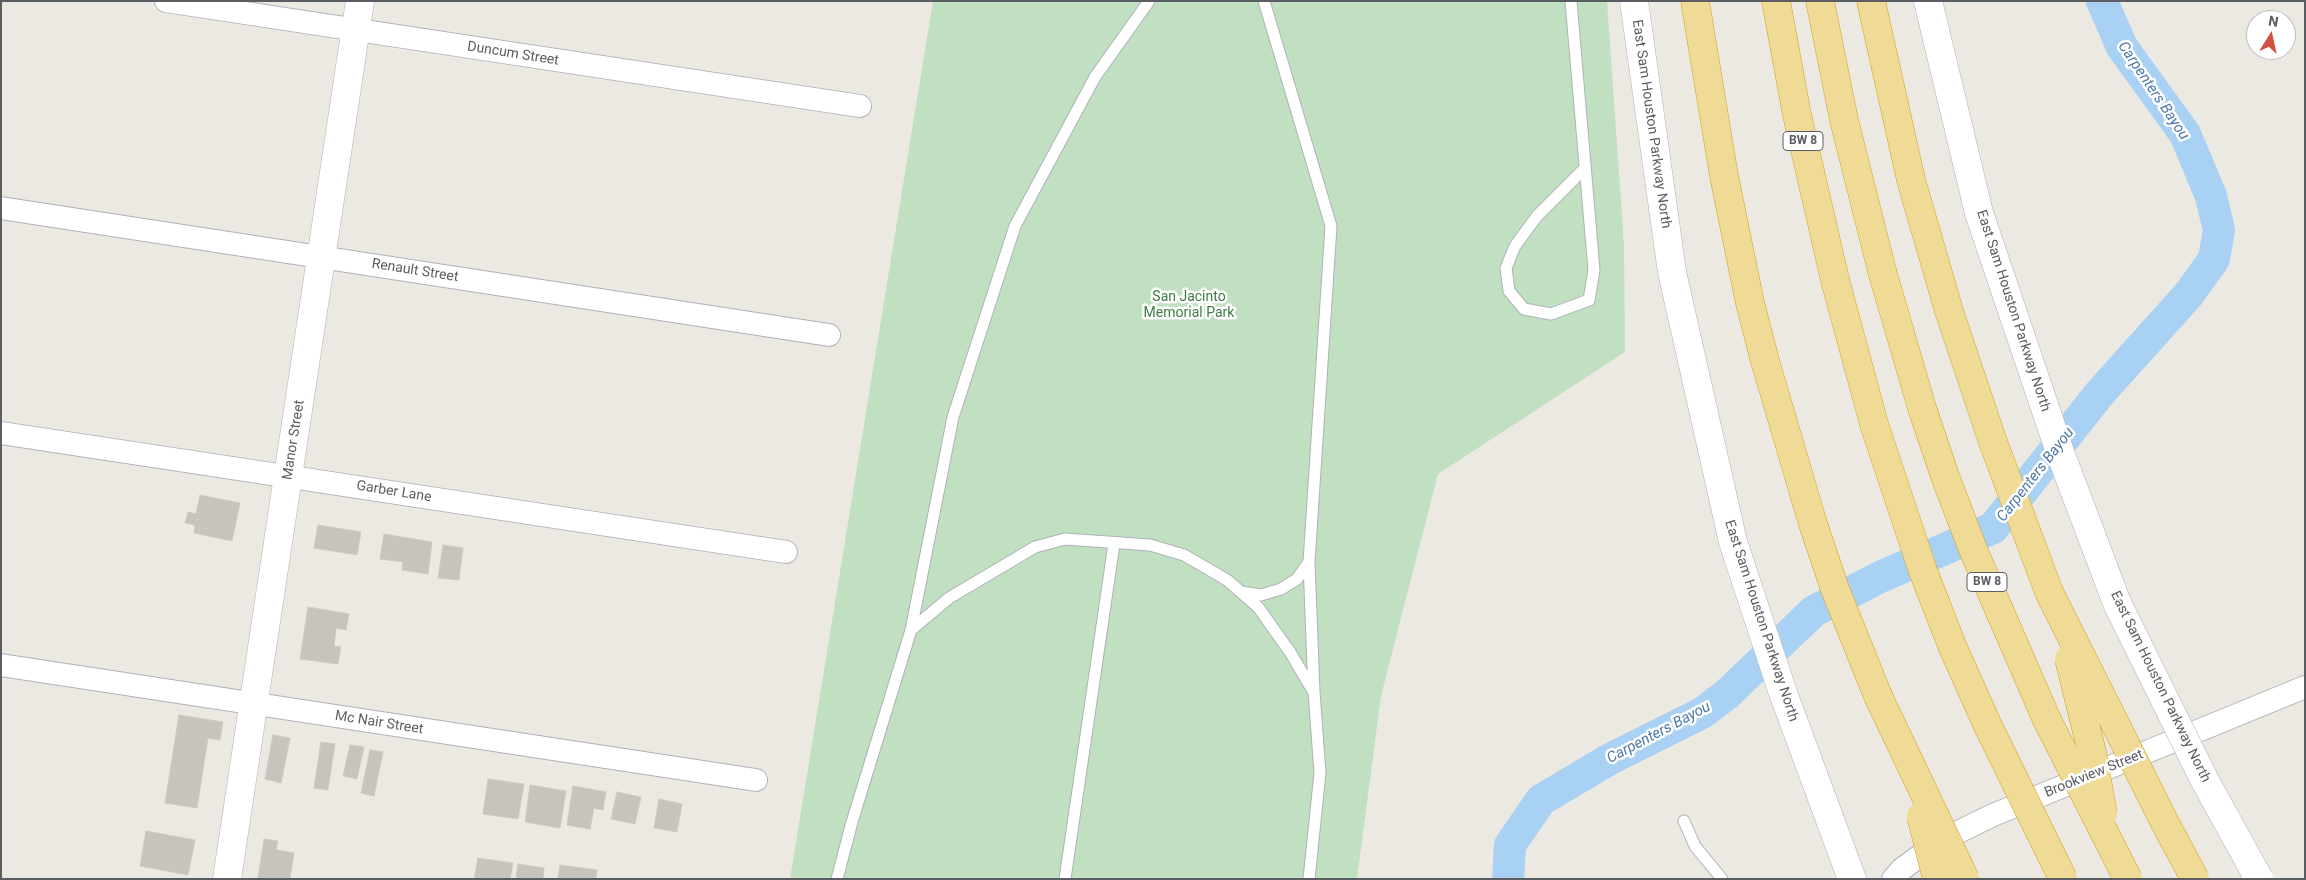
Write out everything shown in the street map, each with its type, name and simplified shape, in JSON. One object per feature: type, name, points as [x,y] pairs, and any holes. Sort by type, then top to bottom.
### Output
[{"type":"highway","points":[[1695,1],[1734,229],[1765,361],[1816,533],[1920,812],[1937,879]]},
{"type":"highway","name":"BW 8","points":[[1776,1],[1796,115],[1835,280],[1874,424],[1923,571],[1953,648],[1988,726],[2063,879]]},
{"type":"highway","name":"BW 8","points":[[1820,1],[1844,120],[1882,271],[1928,426],[1978,561],[2047,720],[2128,879]]},
{"type":"highway","points":[[1871,1],[1904,151],[1929,244],[1977,396],[2049,592],[2074,676],[2092,752],[2106,836],[2109,879]]},
{"type":"highway","points":[[2049,592],[2195,879]]},
{"type":"highway","points":[[1878,696],[1966,879]]},
{"type":"main road","name":"Manor Street","points":[[227,879],[360,1]]},
{"type":"main road","name":"East Sam Houston Parkway North","points":[[1634,1],[1672,272],[1734,542],[1783,693],[1852,879]]},
{"type":"main road","name":"East Sam Houston Parkway North","points":[[1928,1],[1979,213],[2061,455],[2118,602],[2204,780],[2259,879]]},
{"type":"street","name":"Duncum Street","points":[[166,1],[860,106]]},
{"type":"street","name":"Renault Street","points":[[1,208],[829,335]]},
{"type":"street","name":"Garber Lane","points":[[1,433],[786,552]]},
{"type":"street","name":"Mc Nair Street","points":[[1,666],[756,780]]},
{"type":"street","name":"Brookview Street","points":[[1893,879],[1902,869],[1940,841],[1993,815],[2305,688]]},
{"type":"lane","points":[[837,879],[852,822],[911,630],[953,417],[1015,226],[1095,77],[1148,1]]},
{"type":"lane","points":[[1264,1],[1331,226],[1309,562],[1314,692],[1320,773],[1309,879]]},
{"type":"lane","points":[[1571,1],[1594,270],[1589,300],[1551,314],[1524,308],[1509,291],[1506,268],[1515,246],[1537,216],[1585,168]]},
{"type":"lane","points":[[911,630],[949,598],[1035,547],[1065,539],[1114,544],[1150,545],[1184,555],[1228,580],[1242,592],[1258,607],[1290,652],[1314,692]]},
{"type":"lane","points":[[1065,879],[1114,544]]},
{"type":"lane","points":[[1242,592],[1261,595],[1280,589],[1297,579],[1309,562]]},
{"type":"lane","points":[[1684,820],[1695,846],[1722,879]]},
{"type":"green space","name":"San Jacinto Memorial Park","points":[[933,1],[1607,1],[1624,245],[1625,352],[1438,474],[1381,696],[1357,879],[790,879]]},
{"type":"building","points":[[200,495],[240,503],[232,541],[194,533],[195,525],[185,523],[188,512],[196,514]]},
{"type":"building","points":[[318,525],[361,532],[357,555],[314,548]]},
{"type":"building","points":[[384,534],[432,542],[428,574],[402,570],[403,562],[380,559]]},
{"type":"building","points":[[443,545],[463,548],[459,580],[438,578]]},
{"type":"building","points":[[308,607],[349,614],[346,630],[336,628],[334,646],[341,647],[338,664],[300,659]]},
{"type":"building","points":[[179,715],[223,722],[220,740],[208,738],[197,808],[165,803]]},
{"type":"building","points":[[273,735],[290,738],[281,783],[265,779]]},
{"type":"building","points":[[321,742],[335,744],[328,790],[314,788]]},
{"type":"building","points":[[350,745],[364,747],[357,779],[343,776]]},
{"type":"building","points":[[370,750],[383,752],[374,796],[361,793]]},
{"type":"building","points":[[488,779],[524,784],[518,819],[483,814]]},
{"type":"building","points":[[530,785],[566,791],[560,828],[525,822]]},
{"type":"building","points":[[573,786],[606,792],[603,810],[594,808],[590,829],[567,825]]},
{"type":"building","points":[[617,792],[641,797],[635,824],[611,819]]},
{"type":"building","points":[[659,799],[682,804],[677,832],[654,828]]},
{"type":"building","points":[[146,831],[195,840],[188,875],[140,866]]},
{"type":"building","points":[[264,839],[278,841],[276,850],[294,853],[290,879],[258,879]]},
{"type":"building","points":[[478,858],[513,863],[510,879],[474,879]]},
{"type":"building","points":[[518,864],[544,868],[543,879],[516,879]]},
{"type":"building","points":[[560,865],[597,870],[596,879],[558,879]]},
{"type":"waterway","name":"Carpenters Bayou","points":[[1508,879],[1510,845],[1541,800],[1610,759],[1702,713],[1726,695],[1814,611],[1880,577],[1993,528],[2100,393],[2189,294],[2214,259],[2219,230],[2211,196],[2185,134],[2122,47],[2102,1]]}]
